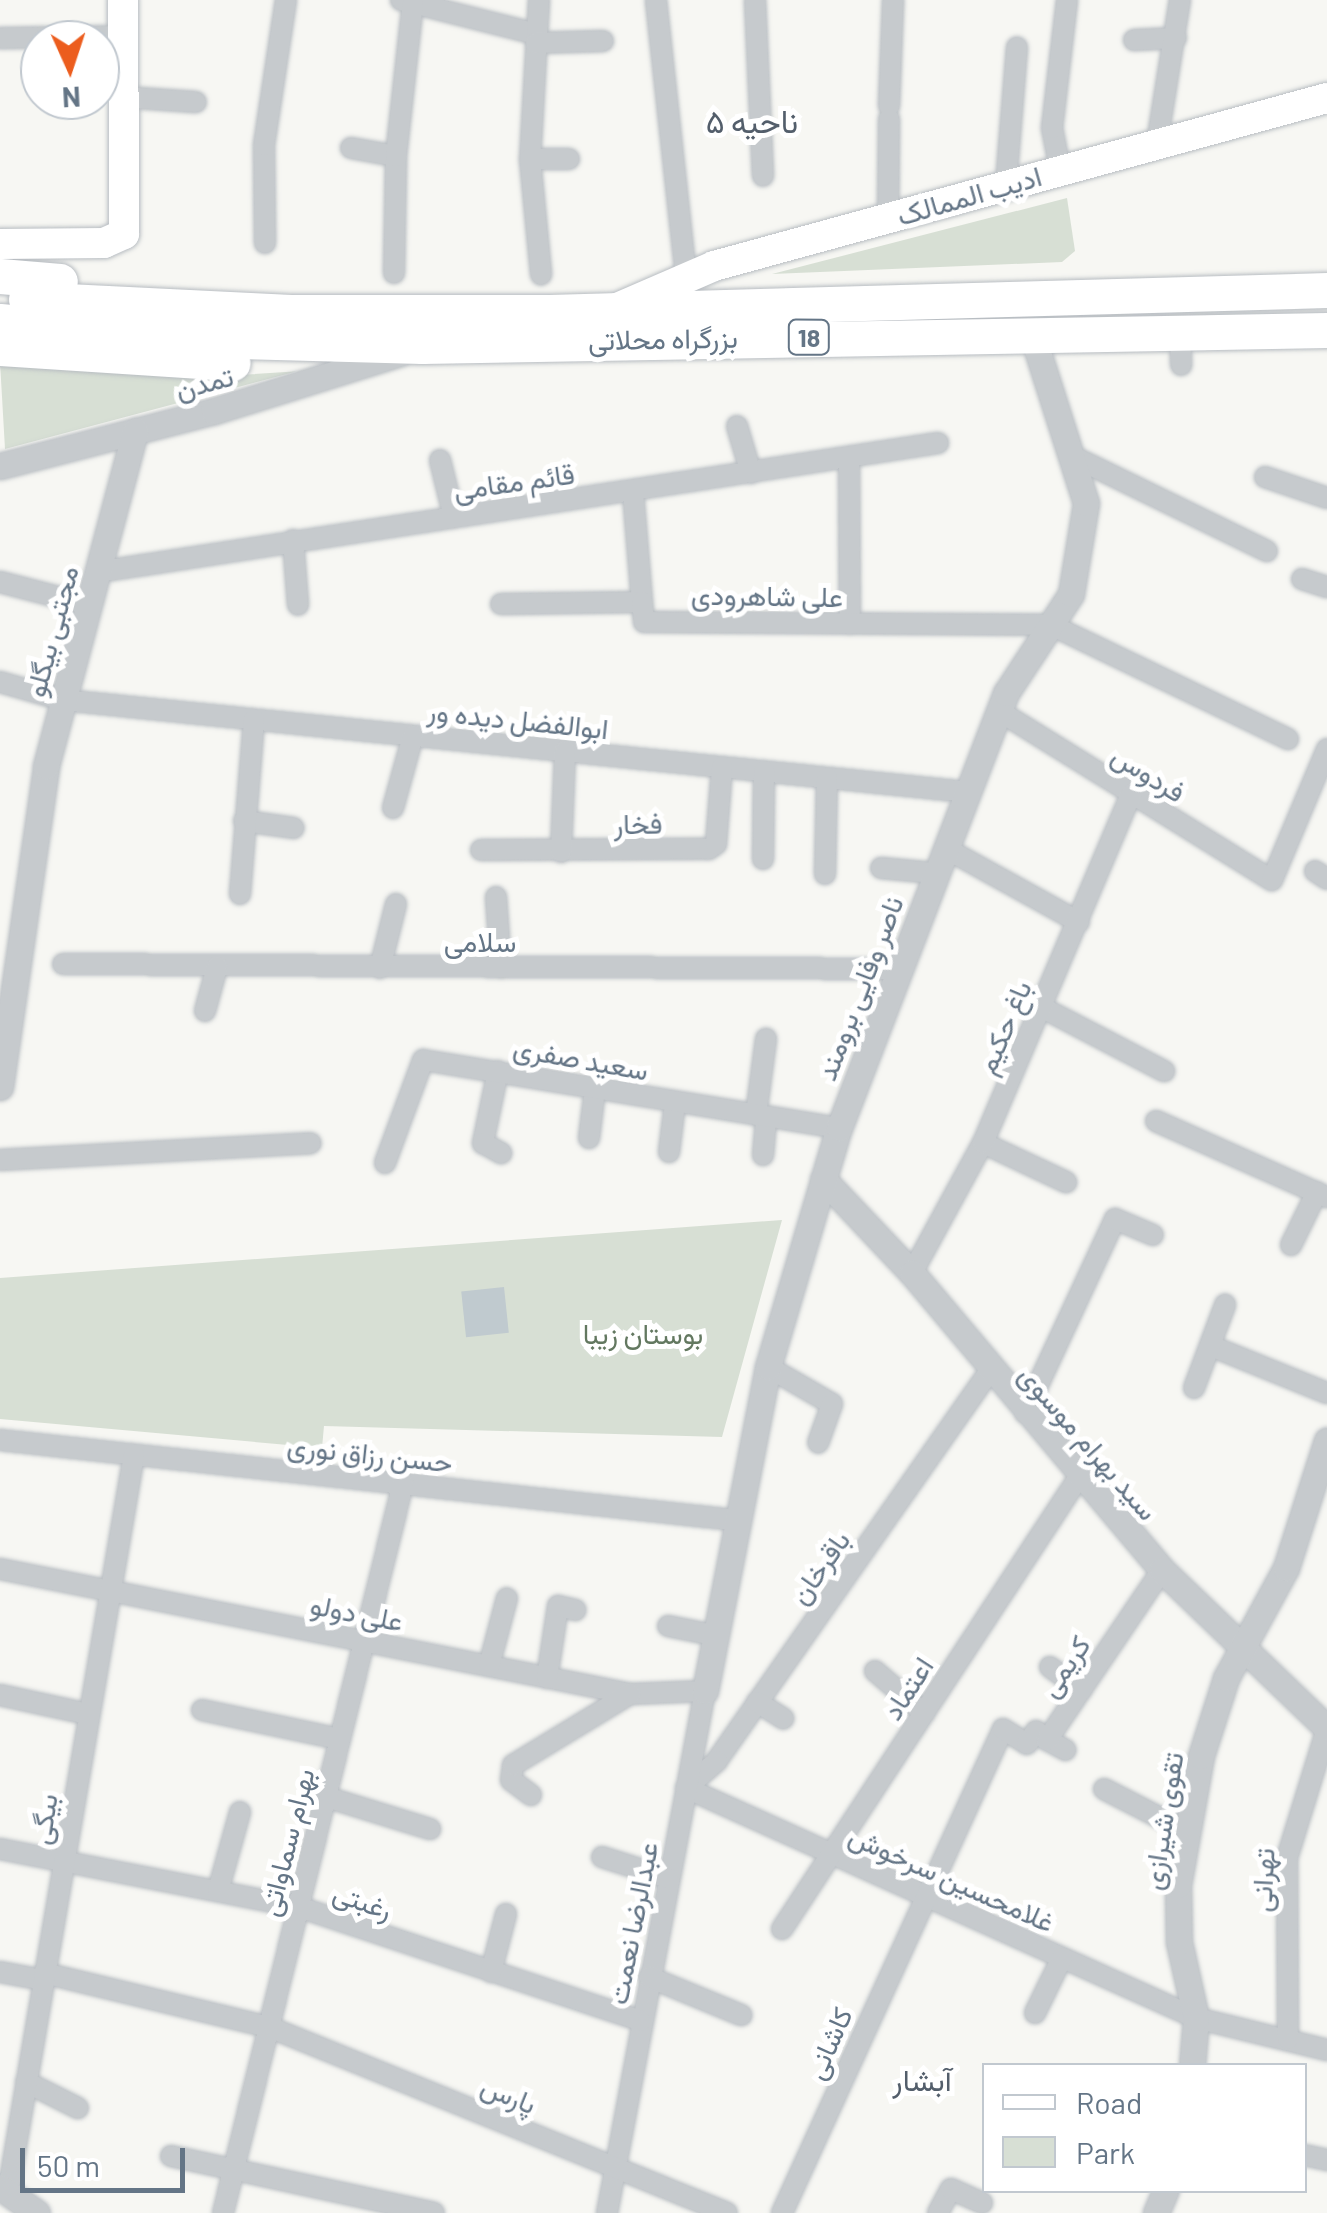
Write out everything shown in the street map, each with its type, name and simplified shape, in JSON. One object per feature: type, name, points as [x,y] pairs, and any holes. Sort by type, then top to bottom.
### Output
[{"type":"highway","points":[[0,276],[261,294],[291,328]]},
{"type":"highway","name":"بزرگراه محلاتی","points":[[0,320],[291,328],[617,308],[1327,290]]},
{"type":"highway","name":"بزرگراه محلاتی","points":[[0,296],[422,346],[1032,334],[1180,348],[1327,330]]},
{"type":"highway","points":[[0,348],[162,363],[309,364],[422,346]]},
{"type":"main road","points":[[0,244],[104,242],[124,234],[123,0]]},
{"type":"main road","name":"ادیب الممالک","points":[[617,308],[686,277],[1006,184],[1327,98]]},
{"type":"street","points":[[266,243],[264,145],[286,0]]},
{"type":"street","points":[[539,0],[530,160],[542,274]]},
{"type":"street","points":[[656,0],[686,277]]},
{"type":"street","points":[[755,0],[763,176]]},
{"type":"street","points":[[888,220],[893,0]]},
{"type":"street","points":[[1060,169],[1052,128],[1067,0]]},
{"type":"street","points":[[1157,143],[1180,0]]},
{"type":"street","points":[[394,272],[396,156],[406,2],[536,39],[604,41]]},
{"type":"street","points":[[0,38],[122,36]]},
{"type":"street","points":[[1134,40],[1176,38]]},
{"type":"street","points":[[1006,184],[1017,48]]},
{"type":"street","points":[[122,97],[196,102]]},
{"type":"street","points":[[351,148],[396,156]]},
{"type":"street","points":[[530,160],[569,159]]},
{"type":"street","name":"ناصر وفایی برومند","points":[[705,1690],[734,1520],[768,1367],[839,1128],[999,711],[1071,594],[1086,504],[1032,334]]},
{"type":"street","name":"تمدن","points":[[0,466],[135,431],[422,346]]},
{"type":"street","points":[[737,426],[751,473]]},
{"type":"street","name":"مجتبی بیگلو","points":[[0,1087],[9,961],[46,766],[135,431]]},
{"type":"street","name":"قائم مقامی","points":[[98,572],[938,443]]},
{"type":"street","points":[[1070,455],[1266,551]]},
{"type":"street","points":[[850,456],[850,624]]},
{"type":"street","points":[[440,460],[454,518]]},
{"type":"street","points":[[1266,477],[1327,498]]},
{"type":"street","points":[[500,604],[642,602],[633,492]]},
{"type":"street","points":[[293,540],[298,605]]},
{"type":"street","points":[[1302,579],[1327,587]]},
{"type":"street","points":[[0,582],[89,605]]},
{"type":"street","name":"علی شاهرودی","points":[[642,602],[644,622],[1051,625]]},
{"type":"street","points":[[1051,625],[1288,739]]},
{"type":"street","name":"ابوالفضل دیده ور","points":[[0,682],[63,700],[967,792]]},
{"type":"street","name":"فردوس","points":[[999,711],[1272,880],[1327,749]]},
{"type":"street","points":[[240,894],[254,720]]},
{"type":"street","points":[[393,808],[414,736]]},
{"type":"street","points":[[561,852],[565,751]]},
{"type":"street","name":"فخار","points":[[481,850],[709,849],[716,844],[722,767]]},
{"type":"street","points":[[763,859],[764,771]]},
{"type":"street","points":[[825,874],[827,778]]},
{"type":"street","name":"باغ حکیم","points":[[912,1274],[983,1143],[1131,795]]},
{"type":"street","points":[[244,820],[294,828]]},
{"type":"street","points":[[945,848],[1078,922]]},
{"type":"street","points":[[881,868],[934,874]]},
{"type":"street","points":[[496,897],[501,968]]},
{"type":"street","points":[[380,968],[396,904]]},
{"type":"street","name":"سلامی","points":[[63,964],[897,969]]},
{"type":"street","points":[[206,1011],[217,967]]},
{"type":"street","points":[[1041,1007],[1164,1071]]},
{"type":"street","points":[[763,1155],[761,1116],[766,1040]]},
{"type":"street","name":"سعید صفری","points":[[386,1163],[417,1064],[498,1072],[839,1128]]},
{"type":"street","points":[[498,1072],[483,1142],[501,1152]]},
{"type":"street","points":[[589,1138],[595,1089]]},
{"type":"street","points":[[669,1152],[675,1103]]},
{"type":"street","points":[[1156,1121],[1322,1194],[1291,1246]]},
{"type":"street","points":[[983,1143],[1066,1182]]},
{"type":"street","points":[[0,1160],[312,1144]]},
{"type":"street","name":"سید بهرام موسوی","points":[[823,1179],[912,1274],[989,1372],[1162,1570],[1327,1729]]},
{"type":"street","points":[[1026,1413],[1115,1219],[1153,1235]]},
{"type":"street","points":[[1194,1388],[1225,1305]]},
{"type":"street","points":[[1211,1346],[1327,1393]]},
{"type":"street","points":[[768,1367],[832,1404],[818,1443]]},
{"type":"street","name":"باقرخان","points":[[686,1788],[717,1761],[989,1372]]},
{"type":"street","name":"حسن رزاق نوری","points":[[0,1440],[734,1520]]},
{"type":"street","name":"تقوی شیرازی","points":[[1192,2063],[1196,2018],[1178,1942],[1178,1886],[1213,1711],[1286,1568],[1327,1440]]},
{"type":"street","name":"بیگی","points":[[4,2189],[26,2082],[134,1455]]},
{"type":"street","name":"اعتماد","points":[[782,1928],[1078,1477]]},
{"type":"street","name":"بهرام سماواتی","points":[[223,2213],[402,1484]]},
{"type":"street","name":"علی دولو","points":[[0,1568],[630,1694],[705,1690]]},
{"type":"street","name":"کریمی","points":[[924,1896],[1002,1729],[1027,1744],[1036,1731],[1056,1745],[1082,1690],[1162,1570]]},
{"type":"street","points":[[489,1666],[507,1598]]},
{"type":"street","points":[[548,1678],[558,1606],[576,1610]]},
{"type":"street","points":[[668,1626],[714,1635]]},
{"type":"street","points":[[1050,1667],[1082,1690]]},
{"type":"street","points":[[875,1671],[924,1712]]},
{"type":"street","name":"عبدالرضا نعمت","points":[[607,2213],[705,1690]]},
{"type":"street","points":[[530,1795],[510,1780],[513,1765],[630,1694]]},
{"type":"street","points":[[0,1696],[88,1714]]},
{"type":"street","points":[[758,1702],[783,1718]]},
{"type":"street","points":[[202,1710],[340,1739]]},
{"type":"street","name":"تهرانی","points":[[1288,2039],[1287,1858],[1327,1729]]},
{"type":"street","name":"غلامحسین سرخوش","points":[[686,1788],[1196,2018]]},
{"type":"street","points":[[1104,1789],[1188,1832]]},
{"type":"street","points":[[326,1796],[430,1828]]},
{"type":"street","points":[[218,1891],[240,1812]]},
{"type":"street","name":"رغبتی","points":[[0,1848],[298,1907],[640,2022]]},
{"type":"street","points":[[602,1858],[668,1878]]},
{"type":"street","name":"کاشانی","points":[[782,2213],[924,1896]]},
{"type":"street","points":[[491,1972],[506,1914]]},
{"type":"street","points":[[1034,2012],[1062,1958]]},
{"type":"street","name":"پارس","points":[[0,1972],[44,1976],[269,2027],[727,2213]]},
{"type":"street","points":[[649,1977],[741,2015]]},
{"type":"street","points":[[1196,2018],[1327,2050]]},
{"type":"street","points":[[26,2082],[78,2108]]},
{"type":"street","points":[[171,2156],[434,2213]]},
{"type":"street","points":[[4,2189],[37,2213]]},
{"type":"street","points":[[938,2213],[951,2189],[982,2203]]},
{"type":"green space","points":[[1067,198],[1075,251],[1062,262],[772,274]]},
{"type":"green space","points":[[0,362],[208,377],[297,371],[5,449]]},
{"type":"green space","name":"بوستان زیبا","points":[[782,1220],[722,1437],[324,1426],[322,1448],[0,1419],[0,1278]]},
{"type":"shaded area","points":[[504,1287],[509,1333],[466,1337],[461,1291]]},
{"type":"district","name":"ناحیه ۵","points":[[752,120]]},
{"type":"district","name":"آبشار","points":[[922,2079]]}]
